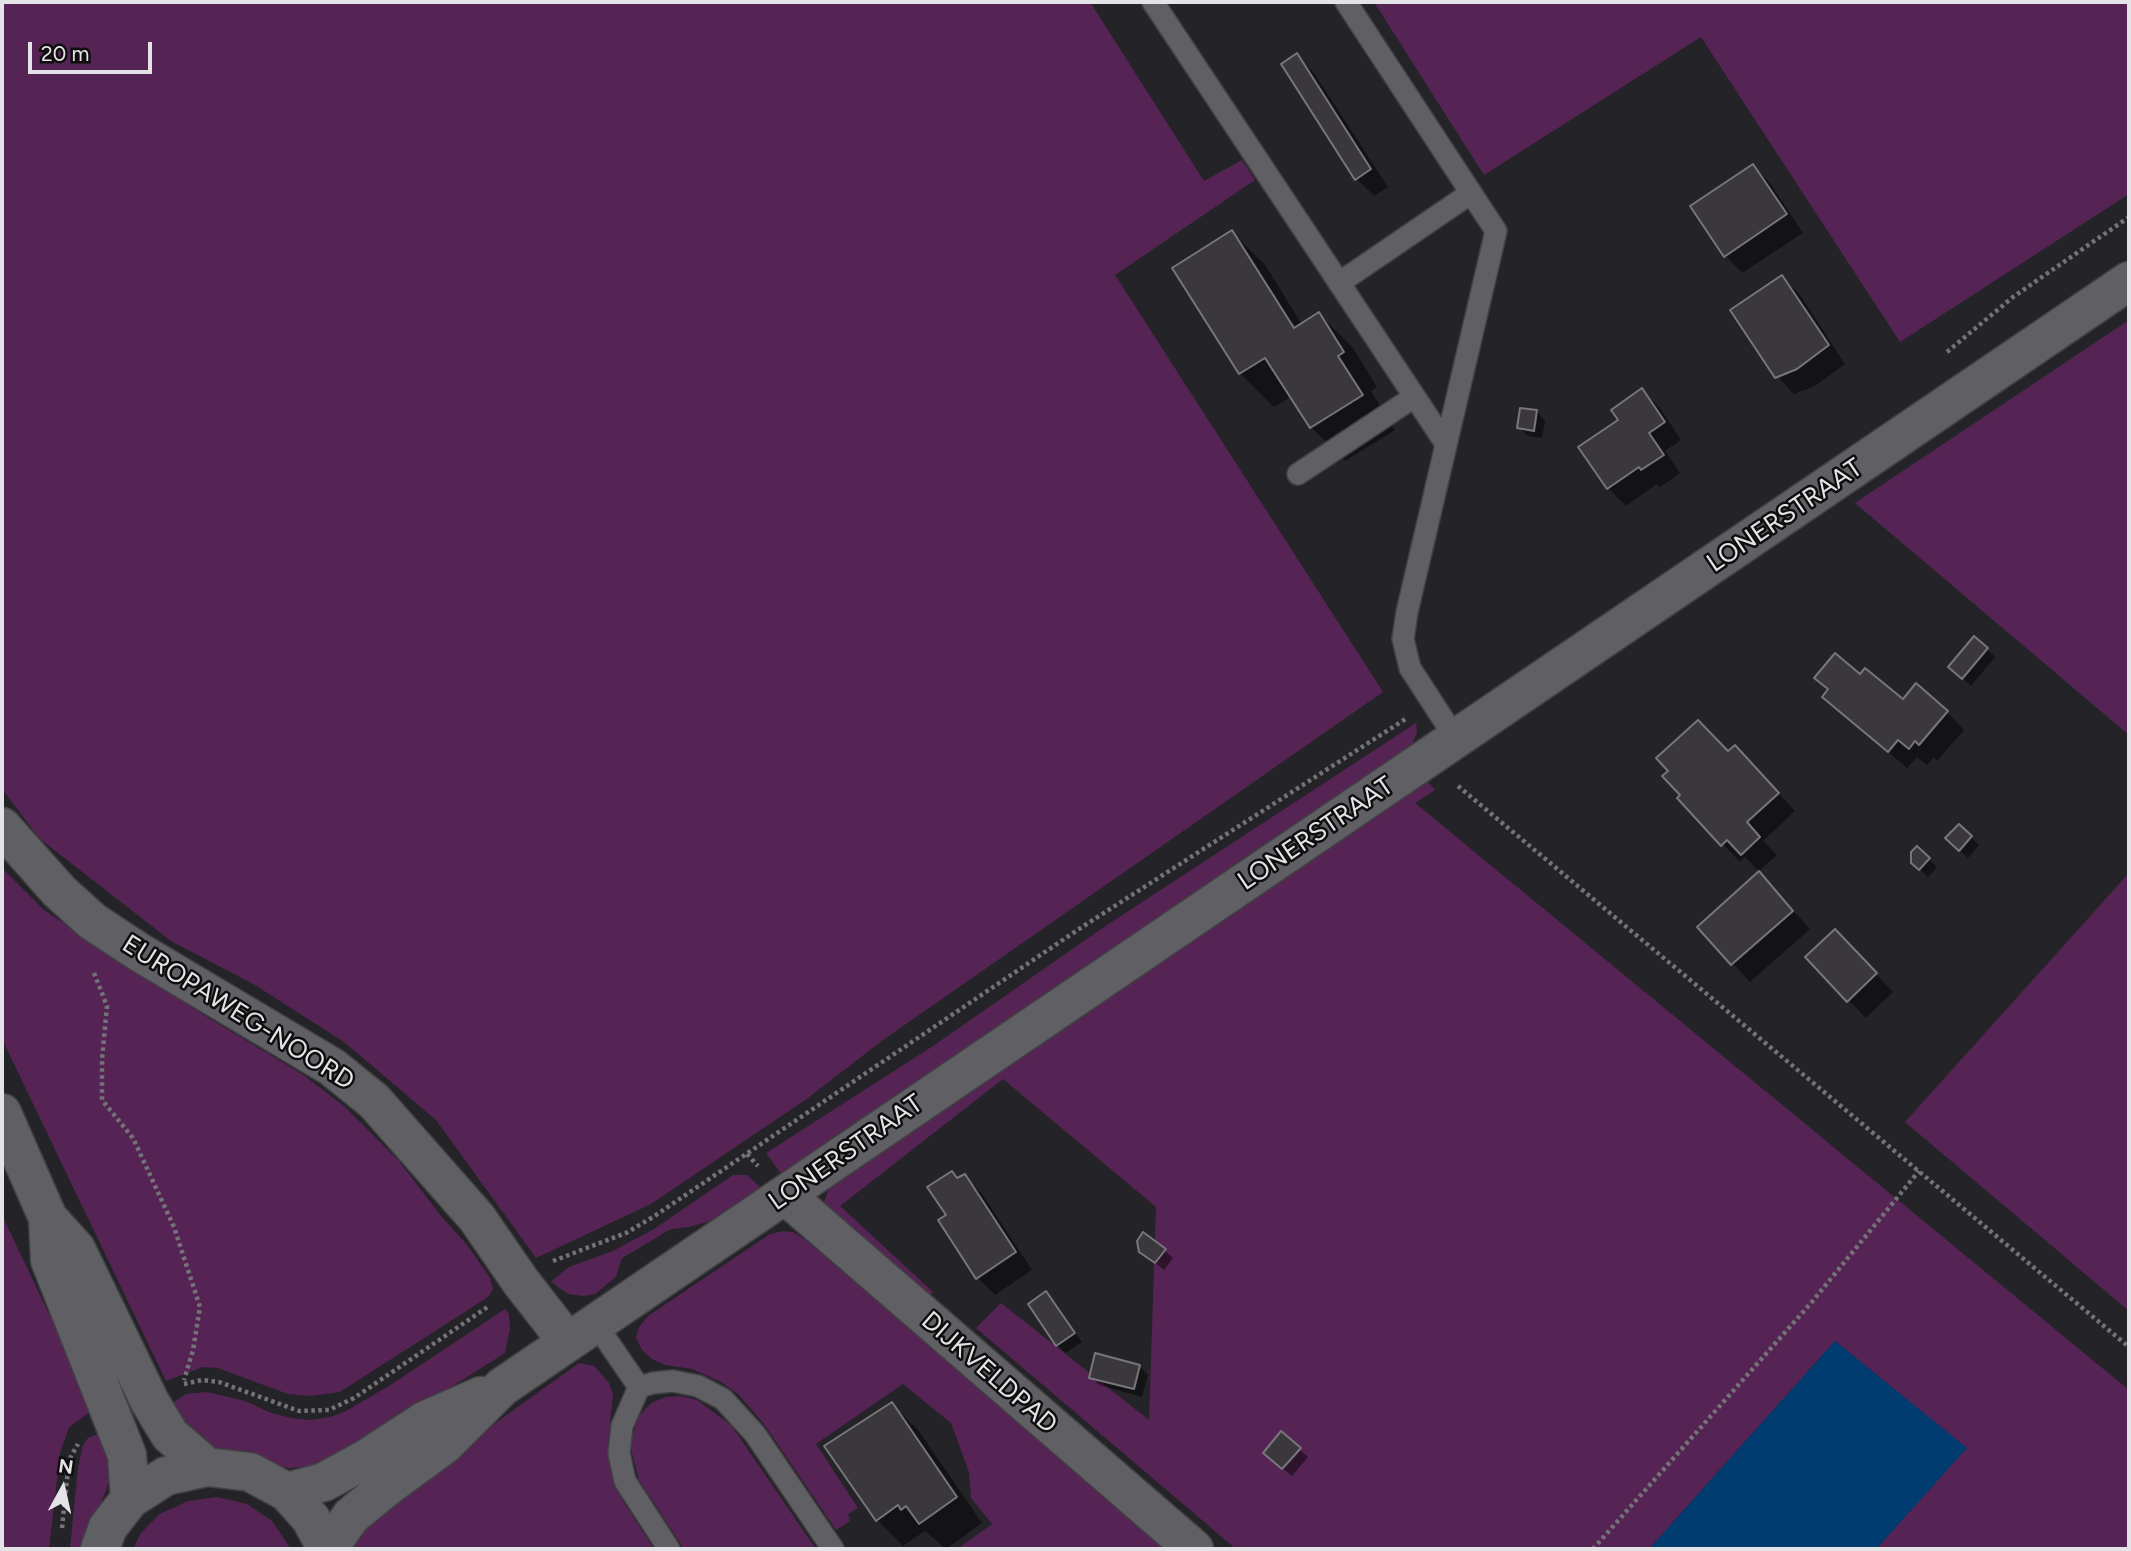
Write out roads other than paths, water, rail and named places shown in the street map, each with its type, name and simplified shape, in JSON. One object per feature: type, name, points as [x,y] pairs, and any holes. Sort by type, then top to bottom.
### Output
[{"type":"street","name":"LONERSTRAAT","points":[[327,1549],[351,1516],[444,1445],[502,1387],[2129,281]]},
{"type":"street","name":"EUROPAWEG-NOORD","points":[[2,827],[59,891],[104,929],[332,1067],[374,1101],[477,1218],[521,1282],[581,1332]]},
{"type":"street","points":[[2,1113],[48,1218],[76,1249],[150,1402],[170,1435],[207,1466]]},
{"type":"street","name":"DIJKVELDPAD","points":[[785,1195],[1194,1549]]},
{"type":"street","points":[[48,1218],[50,1260],[127,1455],[131,1499]]},
{"type":"street","name":"LONERSTRAAT","points":[[287,1492],[324,1482],[366,1459],[426,1420],[502,1387]]},
{"type":"street","points":[[100,1549],[108,1527],[131,1499],[166,1476],[207,1466],[250,1472],[287,1492],[311,1519],[327,1549]]},
{"type":"lane","points":[[1153,2],[1446,444]]},
{"type":"lane","points":[[1346,2],[1496,231],[1403,639],[1410,668],[1446,746]]},
{"type":"lane","points":[[1339,284],[1471,193]]},
{"type":"lane","points":[[1298,474],[1414,397]]},
{"type":"lane","points":[[581,1332],[639,1387]]},
{"type":"lane","points":[[669,1549],[625,1480],[619,1452],[622,1426],[639,1387],[653,1382],[673,1381],[698,1386],[723,1399],[755,1434],[833,1549]]},
{"type":"water","points":[[1835,1341],[1967,1448],[1876,1549],[1649,1549]]}]
